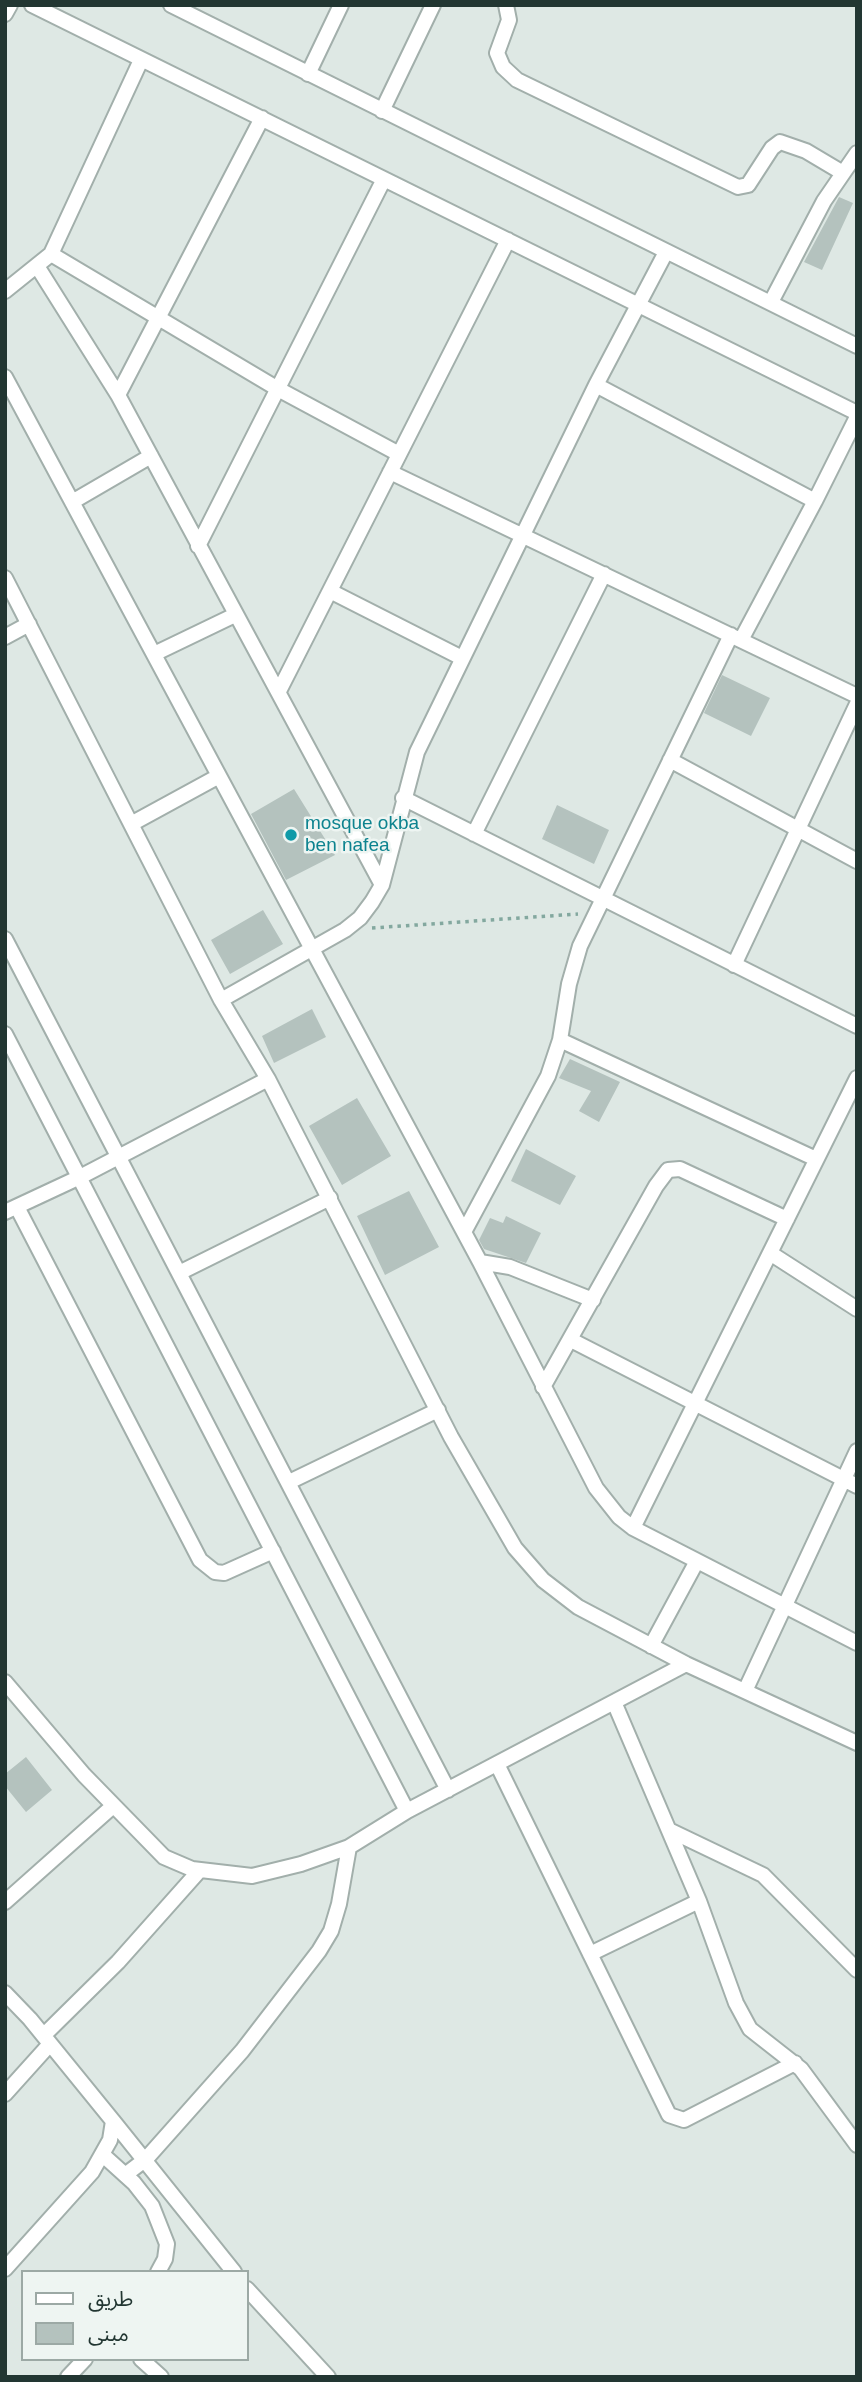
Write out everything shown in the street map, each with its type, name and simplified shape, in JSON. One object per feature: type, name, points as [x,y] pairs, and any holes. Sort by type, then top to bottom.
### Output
[{"type":"street","points":[[5,14],[10,5]]},
{"type":"street","points":[[32,5],[857,415],[815,501],[670,760],[573,966],[560,1040],[548,1076],[464,1232]]},
{"type":"street","points":[[171,5],[857,346]]},
{"type":"street","points":[[308,74],[341,5]]},
{"type":"street","points":[[382,111],[433,5]]},
{"type":"street","points":[[506,5],[509,20],[497,53],[503,67],[517,80],[738,187],[748,185],[772,148],[780,142],[806,151],[843,173]]},
{"type":"street","points":[[5,291],[51,254],[141,60]]},
{"type":"street","points":[[118,395],[261,118]]},
{"type":"street","points":[[771,302],[803,237],[857,153]]},
{"type":"street","points":[[198,545],[384,179]]},
{"type":"street","points":[[279,691],[508,240]]},
{"type":"street","points":[[222,1000],[313,950],[360,918],[382,884],[417,752],[596,385],[666,252]]},
{"type":"street","points":[[51,254],[278,389],[399,454]]},
{"type":"street","points":[[37,266],[118,395],[382,884]]},
{"type":"street","points":[[5,377],[480,1262],[596,1488],[619,1517],[633,1528],[857,1643]]},
{"type":"street","points":[[596,385],[815,501]]},
{"type":"street","points":[[72,502],[151,456]]},
{"type":"street","points":[[390,472],[857,696]]},
{"type":"street","points":[[474,834],[604,574]]},
{"type":"street","points":[[5,578],[222,1000],[268,1079],[501,1529],[543,1580],[578,1607],[687,1664],[857,1743]]},
{"type":"street","points":[[330,591],[462,658]]},
{"type":"street","points":[[154,654],[235,615]]},
{"type":"street","points":[[5,637],[29,624]]},
{"type":"street","points":[[734,965],[857,705]]},
{"type":"street","points":[[670,760],[797,831],[857,860]]},
{"type":"street","points":[[131,824],[219,776]]},
{"type":"street","points":[[403,799],[474,834],[600,906],[734,965],[857,1027]]},
{"type":"street","points":[[5,939],[121,1156],[447,1790]]},
{"type":"street","points":[[5,1034],[407,1811]]},
{"type":"street","points":[[560,1040],[816,1159]]},
{"type":"street","points":[[633,1528],[857,1078]]},
{"type":"street","points":[[268,1079],[80,1177],[11,1209],[201,1560],[215,1573],[223,1573],[273,1551]]},
{"type":"street","points":[[543,1387],[656,1186],[668,1170],[680,1169],[787,1219]]},
{"type":"street","points":[[181,1272],[330,1198]]},
{"type":"street","points":[[770,1253],[857,1309]]},
{"type":"street","points":[[480,1262],[510,1267],[593,1300]]},
{"type":"street","points":[[571,1340],[850,1483]]},
{"type":"street","points":[[289,1482],[438,1410]]},
{"type":"street","points":[[745,1691],[783,1605],[850,1483],[857,1451]]},
{"type":"street","points":[[651,1646],[697,1562]]},
{"type":"street","points":[[5,1682],[113,1806],[164,1857],[199,1871],[252,1875],[301,1864],[349,1847],[407,1811],[687,1664]]},
{"type":"street","points":[[614,1702],[699,1901],[736,2003],[750,2029],[795,2063],[857,2146]]},
{"type":"street","points":[[498,1763],[664,2109],[675,2119],[684,2120],[795,2063]]},
{"type":"street","points":[[5,1902],[113,1806]]},
{"type":"street","points":[[669,1830],[763,1875],[857,1970]]},
{"type":"street","points":[[125,2175],[146,2159],[242,2051],[319,1951],[331,1931],[339,1904],[349,1847]]},
{"type":"street","points":[[5,2094],[47,2039],[199,1871]]},
{"type":"street","points":[[590,1954],[699,1901]]},
{"type":"street","points":[[5,1993],[47,2039],[146,2159],[232,2270]]},
{"type":"street","points":[[5,2269],[92,2172],[103,2155],[113,2121]]},
{"type":"street","points":[[103,2155],[152,2206],[167,2244],[165,2259],[159,2270]]},
{"type":"street","points":[[248,2290],[328,2377]]},
{"type":"street","points":[[68,2377],[83,2361]]},
{"type":"street","points":[[143,2361],[161,2377]]},
{"type":"path","points":[[371,929],[600,906]]},
{"type":"building","points":[[839,197],[853,203],[822,270],[804,262]]},
{"type":"building","points":[[722,675],[770,698],[751,736],[704,713]]},
{"type":"building","name":"mosque okba ben nafea","points":[[294,789],[335,855],[286,880],[251,814]]},
{"type":"building","points":[[557,805],[609,830],[594,864],[542,839]]},
{"type":"building","points":[[263,910],[283,944],[230,974],[211,940]]},
{"type":"building","points":[[312,1009],[326,1037],[274,1063],[262,1036]]},
{"type":"building","points":[[570,1059],[620,1082],[599,1122],[579,1111],[591,1091],[559,1078]]},
{"type":"building","points":[[357,1098],[391,1156],[342,1185],[309,1126]]},
{"type":"building","points":[[526,1149],[576,1176],[560,1205],[511,1181]]},
{"type":"building","points":[[409,1191],[439,1247],[385,1275],[357,1216]]},
{"type":"building","points":[[506,1216],[541,1233],[526,1263],[484,1249],[479,1240],[490,1218],[503,1223]]},
{"type":"building","points":[[26,1757],[52,1790],[26,1812],[5,1786],[5,1774]]},
{"type":"place","name":"mosque okba ben nafea","points":[[291,835]]}]
